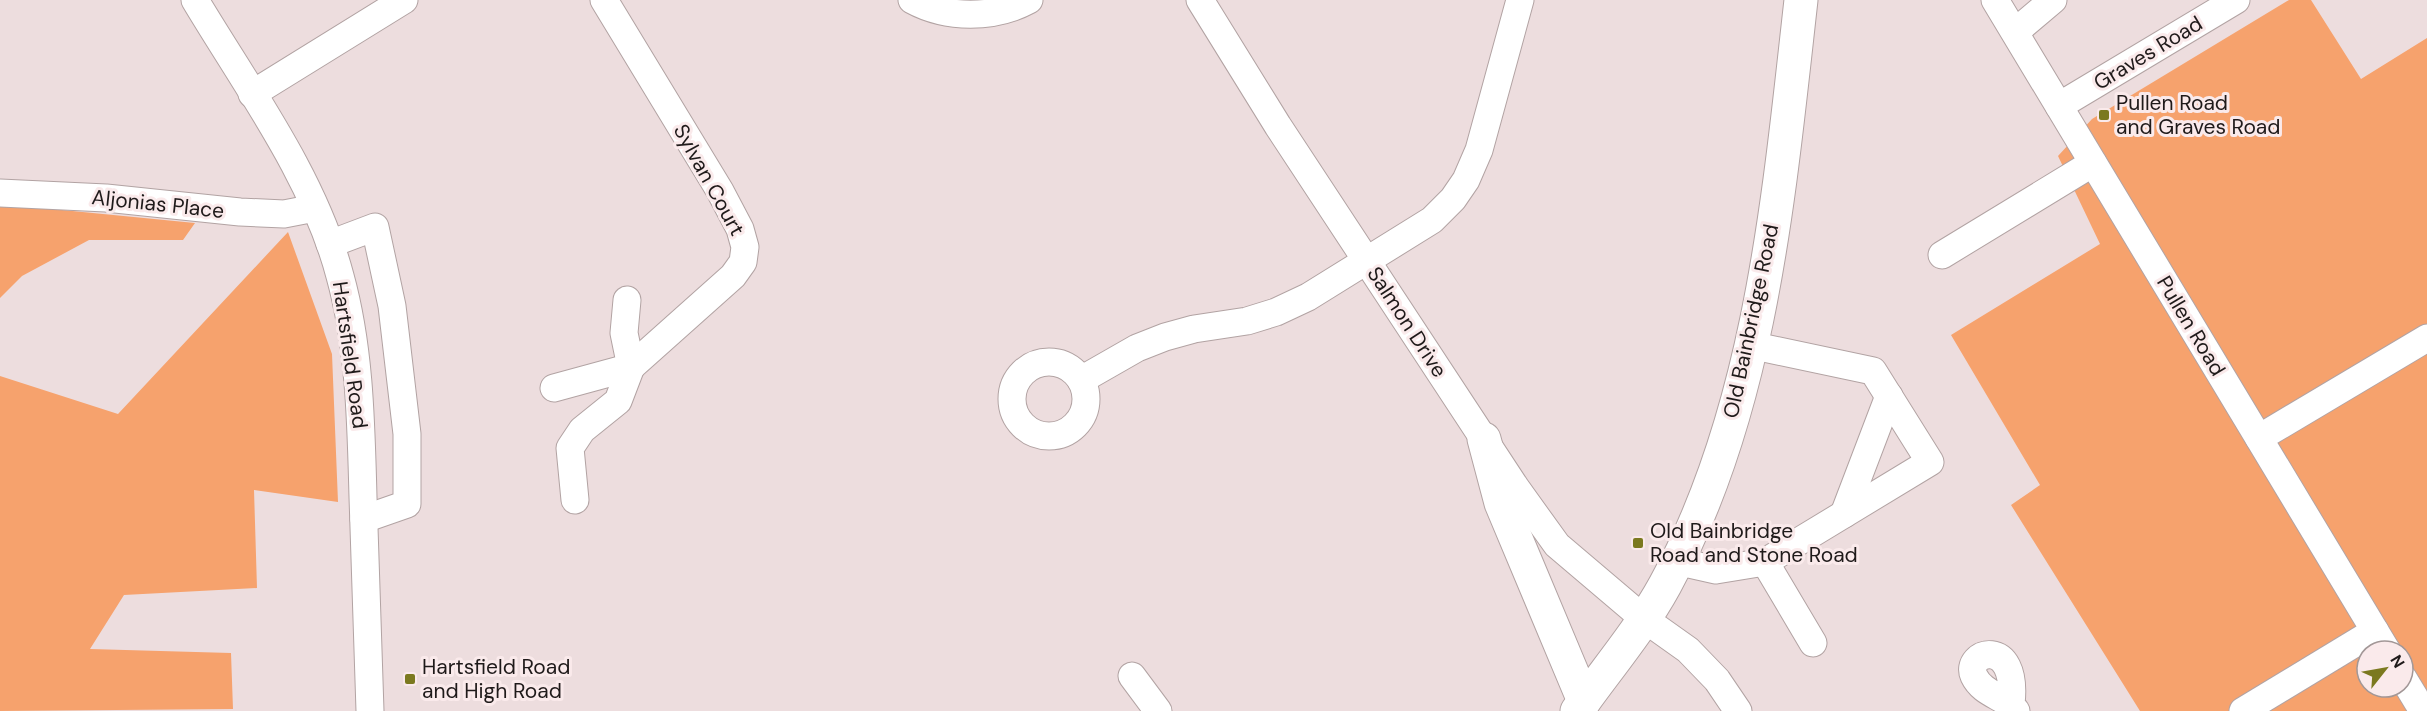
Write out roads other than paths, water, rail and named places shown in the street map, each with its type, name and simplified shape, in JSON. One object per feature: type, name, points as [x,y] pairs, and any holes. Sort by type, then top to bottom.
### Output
[{"type":"main road","name":"Old Bainbridge Road","points":[[1580,706],[1665,586],[1707,492],[1718,458],[1750,345],[1773,222],[1801,0]]},
{"type":"main road","points":[[1484,439],[1501,503],[1580,706]]},
{"type":"street","name":"Hartsfield Road","points":[[195,0],[295,165],[330,244],[345,297],[357,379],[370,711]]},
{"type":"street","points":[[252,94],[404,0]]},
{"type":"street","name":"Sylvan Court","points":[[604,0],[720,191],[740,230],[745,247],[743,262],[733,276],[631,367]]},
{"type":"street","points":[[912,0],[938,10],[964,14],[986,14],[1017,7],[1029,0]]},
{"type":"street","name":"Salmon Drive","points":[[1200,0],[1278,126],[1516,488],[1557,545],[1643,618],[1688,650],[1717,680],[1738,711]]},
{"type":"street","points":[[1081,380],[1137,348],[1165,337],[1194,329],[1247,321],[1276,312],[1308,297],[1432,220],[1453,199],[1466,180],[1479,150],[1520,0]]},
{"type":"street","name":"Graves Road","points":[[2059,106],[2236,0]]},
{"type":"street","name":"Pullen Road","points":[[1998,1],[2380,639]]},
{"type":"street","points":[[2015,32],[2048,2]]},
{"type":"street","points":[[1942,255],[2093,163]]},
{"type":"street","name":"Aljonias Place","points":[[0,193],[106,198],[240,212],[284,214],[315,208]]},
{"type":"street","points":[[330,244],[375,227],[392,306],[407,434],[407,504],[364,519]]},
{"type":"street","points":[[575,500],[570,448],[582,430],[618,400],[631,367],[624,333],[627,300]]},
{"type":"street","points":[[2259,438],[2427,338]]},
{"type":"street","points":[[1676,561],[1716,570],[1765,562],[1930,462],[1874,371],[1750,345]]},
{"type":"street","points":[[554,388],[631,367]]},
{"type":"street","points":[[1844,514],[1889,396]]},
{"type":"street","points":[[1765,562],[1813,643]]},
{"type":"street","points":[[2243,711],[2355,654]]},
{"type":"street","points":[[1132,676],[1158,711]]},
{"type":"street","points":[[2415,698],[2423,711]]},
{"type":"place","name":"Pullen Road and Graves Road","points":[[2104,115]]},
{"type":"place","name":"Old Bainbridge Road and Stone Road","points":[[1638,543]]},
{"type":"place","name":"Hartsfield Road and High Road","points":[[410,679]]}]
